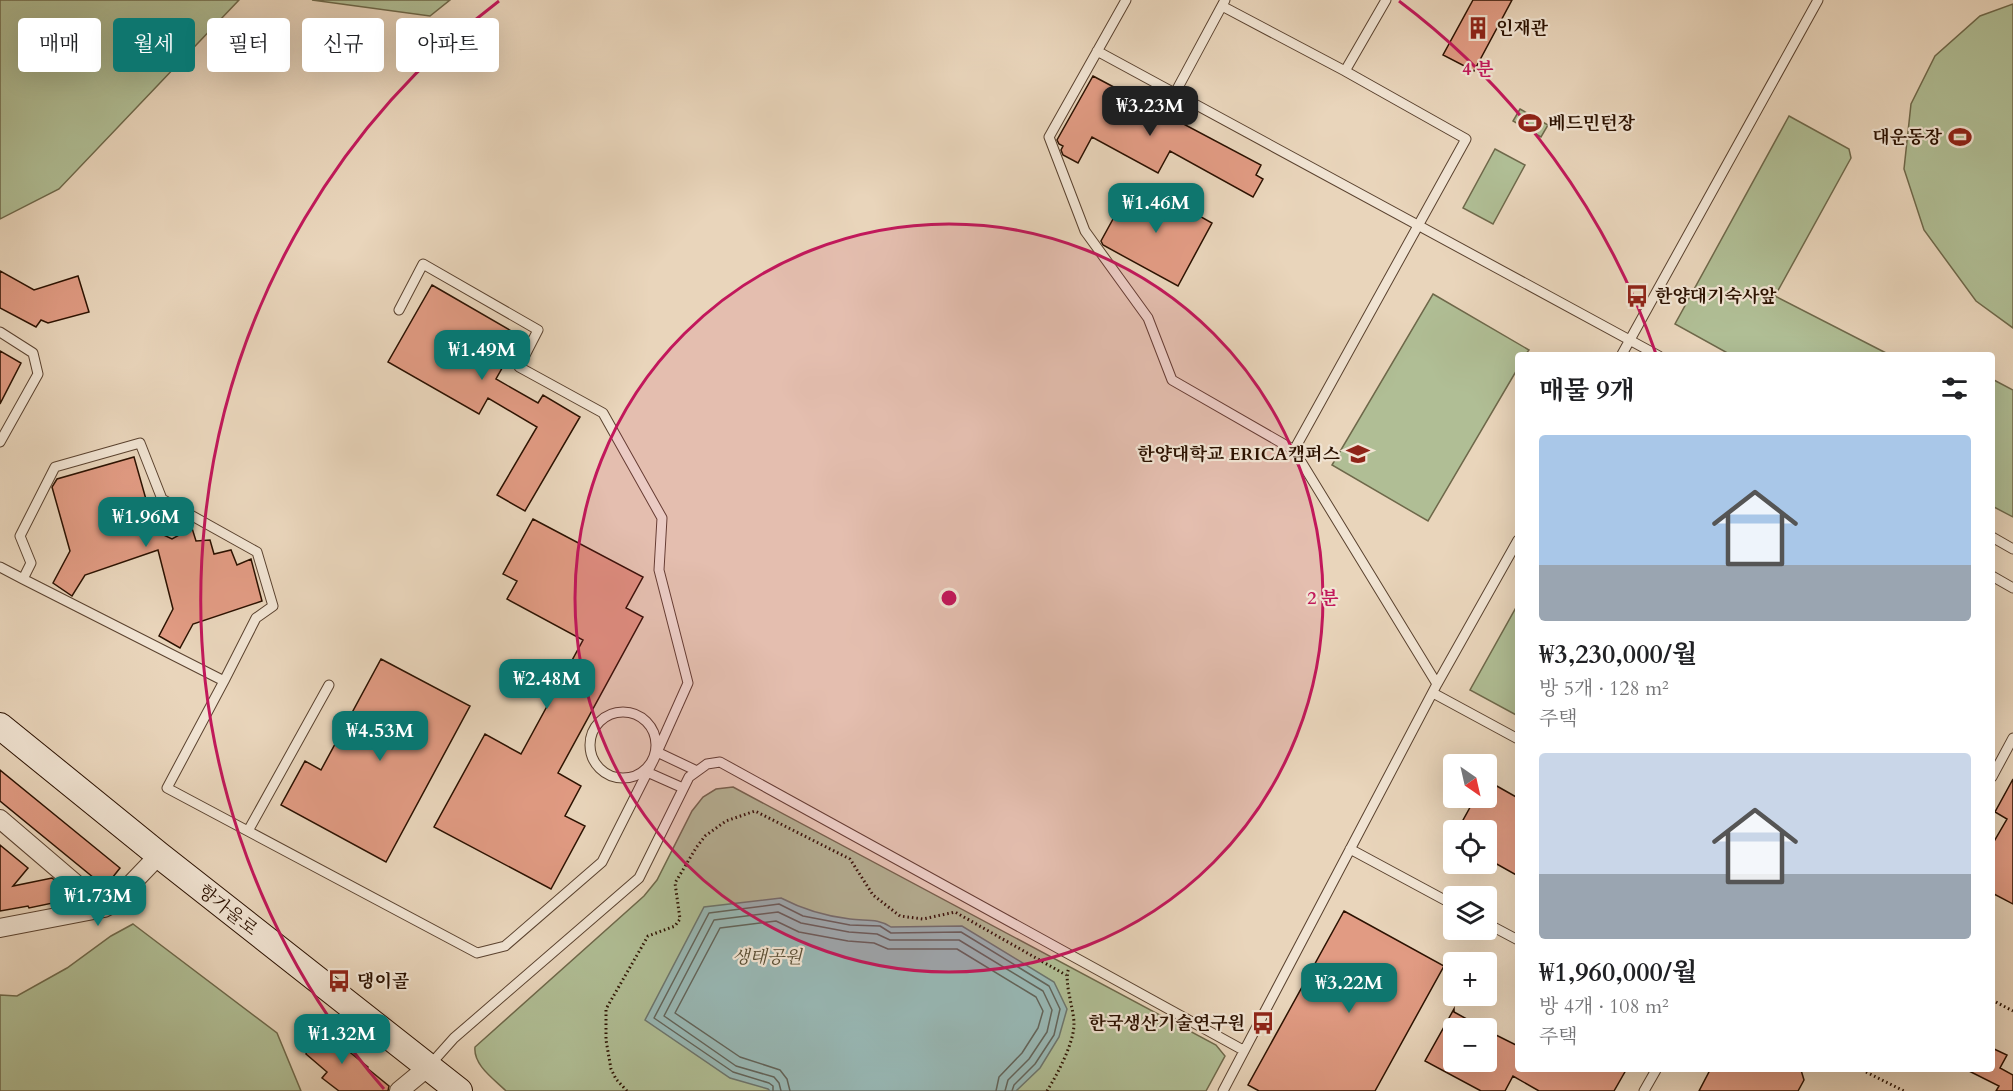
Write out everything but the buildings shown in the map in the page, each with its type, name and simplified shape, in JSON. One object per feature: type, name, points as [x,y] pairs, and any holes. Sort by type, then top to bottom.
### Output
[{"type":"main road","name":"항가울로","points":[[0,726],[159,855],[459,1091]]},
{"type":"street","points":[[0,819],[104,908]]},
{"type":"street","points":[[0,928],[104,908],[112,904],[159,855]]},
{"type":"street","points":[[399,1091],[428,1068]]},
{"type":"lane","points":[[1126,0],[1049,137],[1084,231],[1148,318],[1172,380],[1294,450],[1435,689],[1515,737]]},
{"type":"lane","points":[[1345,71],[1386,0]]},
{"type":"lane","points":[[1623,352],[1818,0]]},
{"type":"lane","points":[[1175,93],[1224,3],[1466,139],[1294,450]]},
{"type":"lane","points":[[1097,51],[1652,352]]},
{"type":"lane","points":[[23,579],[31,562],[20,536],[55,467],[140,443],[162,499],[257,552],[273,606],[256,618],[167,788],[477,953],[505,946],[602,862],[688,683],[658,570],[662,518],[603,413],[519,367],[538,330],[423,264],[399,310]]},
{"type":"lane","points":[[0,332],[33,353],[38,374],[0,442]]},
{"type":"lane","points":[[1995,539],[2013,549]]},
{"type":"lane","points":[[1223,1091],[1435,689],[1515,545]]},
{"type":"lane","points":[[0,567],[224,681]]},
{"type":"lane","points":[[1995,578],[2013,588]]},
{"type":"lane","points":[[248,831],[329,685]]},
{"type":"lane","points":[[624,712],[635,714],[651,728],[656,738],[655,755],[648,768],[639,774],[628,778],[617,778],[598,767],[590,747],[591,736],[596,726],[604,718],[624,712]]},
{"type":"lane","points":[[1995,771],[2013,738]]},
{"type":"lane","points":[[655,755],[697,771]]},
{"type":"lane","points":[[428,1068],[454,1038],[639,879],[689,777],[707,764],[720,762],[1243,1050]]},
{"type":"lane","points":[[647,772],[683,788]]},
{"type":"lane","points":[[1350,849],[1443,899]]},
{"type":"lane","points":[[1497,929],[1515,938]]},
{"type":"lane","points":[[1644,1091],[1655,1072]]},
{"type":"path","points":[[627,1091],[610,1069],[606,1040],[606,1009],[648,936],[675,926],[680,919],[675,882],[705,836],[726,821],[755,811],[850,859],[873,895],[900,916],[923,919],[955,912],[1066,975],[1074,1026],[1071,1040],[1047,1091]]},
{"type":"path","points":[[1995,1002],[2013,1011]]},
{"type":"path","points":[[1866,1072],[1904,1091]]},
{"type":"green space","points":[[0,0],[239,0],[222,18],[207,18],[207,34],[195,46],[195,18],[113,18],[113,72],[170,72],[59,189],[0,219]]},
{"type":"green space","points":[[312,0],[450,0],[430,16]]},
{"type":"green space","name":"대운동장","points":[[2013,4],[2013,328],[1976,301],[1924,230],[1904,169],[1911,104],[1935,56],[1980,16]]},
{"type":"green space","name":"베드민턴장","points":[[1520,109],[1548,125],[1541,137],[1513,121]]},
{"type":"green space","points":[[1789,116],[1849,149],[1851,158],[1775,296],[1884,352],[1726,352],[1675,324]]},
{"type":"green space","points":[[1495,149],[1525,165],[1493,224],[1463,208]]},
{"type":"green space","points":[[1433,294],[1529,350],[1515,352],[1515,373],[1428,521],[1332,465]]},
{"type":"green space","points":[[1995,381],[2013,390],[2013,517],[1995,508]]},
{"type":"green space","points":[[1515,609],[1515,714],[1470,690]]},
{"type":"green space","name":"생태공원","points":[[733,787],[1216,1045],[1225,1056],[1206,1091],[506,1091],[481,1066],[475,1054],[475,1047],[644,896],[657,880],[692,811],[703,797],[716,789]]},
{"type":"green space","points":[[133,924],[277,1033],[301,1091],[0,1091],[0,995],[17,996],[67,968],[111,936]]},
{"type":"water","points":[[781,898],[823,914],[877,921],[891,927],[962,926],[1054,982],[1067,1009],[1059,1037],[1040,1068],[1016,1091],[770,1091],[730,1078],[645,1020],[704,907]]},
{"type":"place","name":"인재관","points":[[1478,28]]},
{"type":"place","name":"베드민턴장","points":[[1530,123]]},
{"type":"place","name":"대운동장","points":[[1960,137]]},
{"type":"place","name":"한양대기숙사앞","points":[[1637,296]]},
{"type":"place","name":"한양대학교 ERICA캠퍼스","points":[[1358,454]]},
{"type":"place","name":"댕이골","points":[[339,981]]},
{"type":"place","name":"한국생산기술연구원","points":[[1263,1023]]}]
